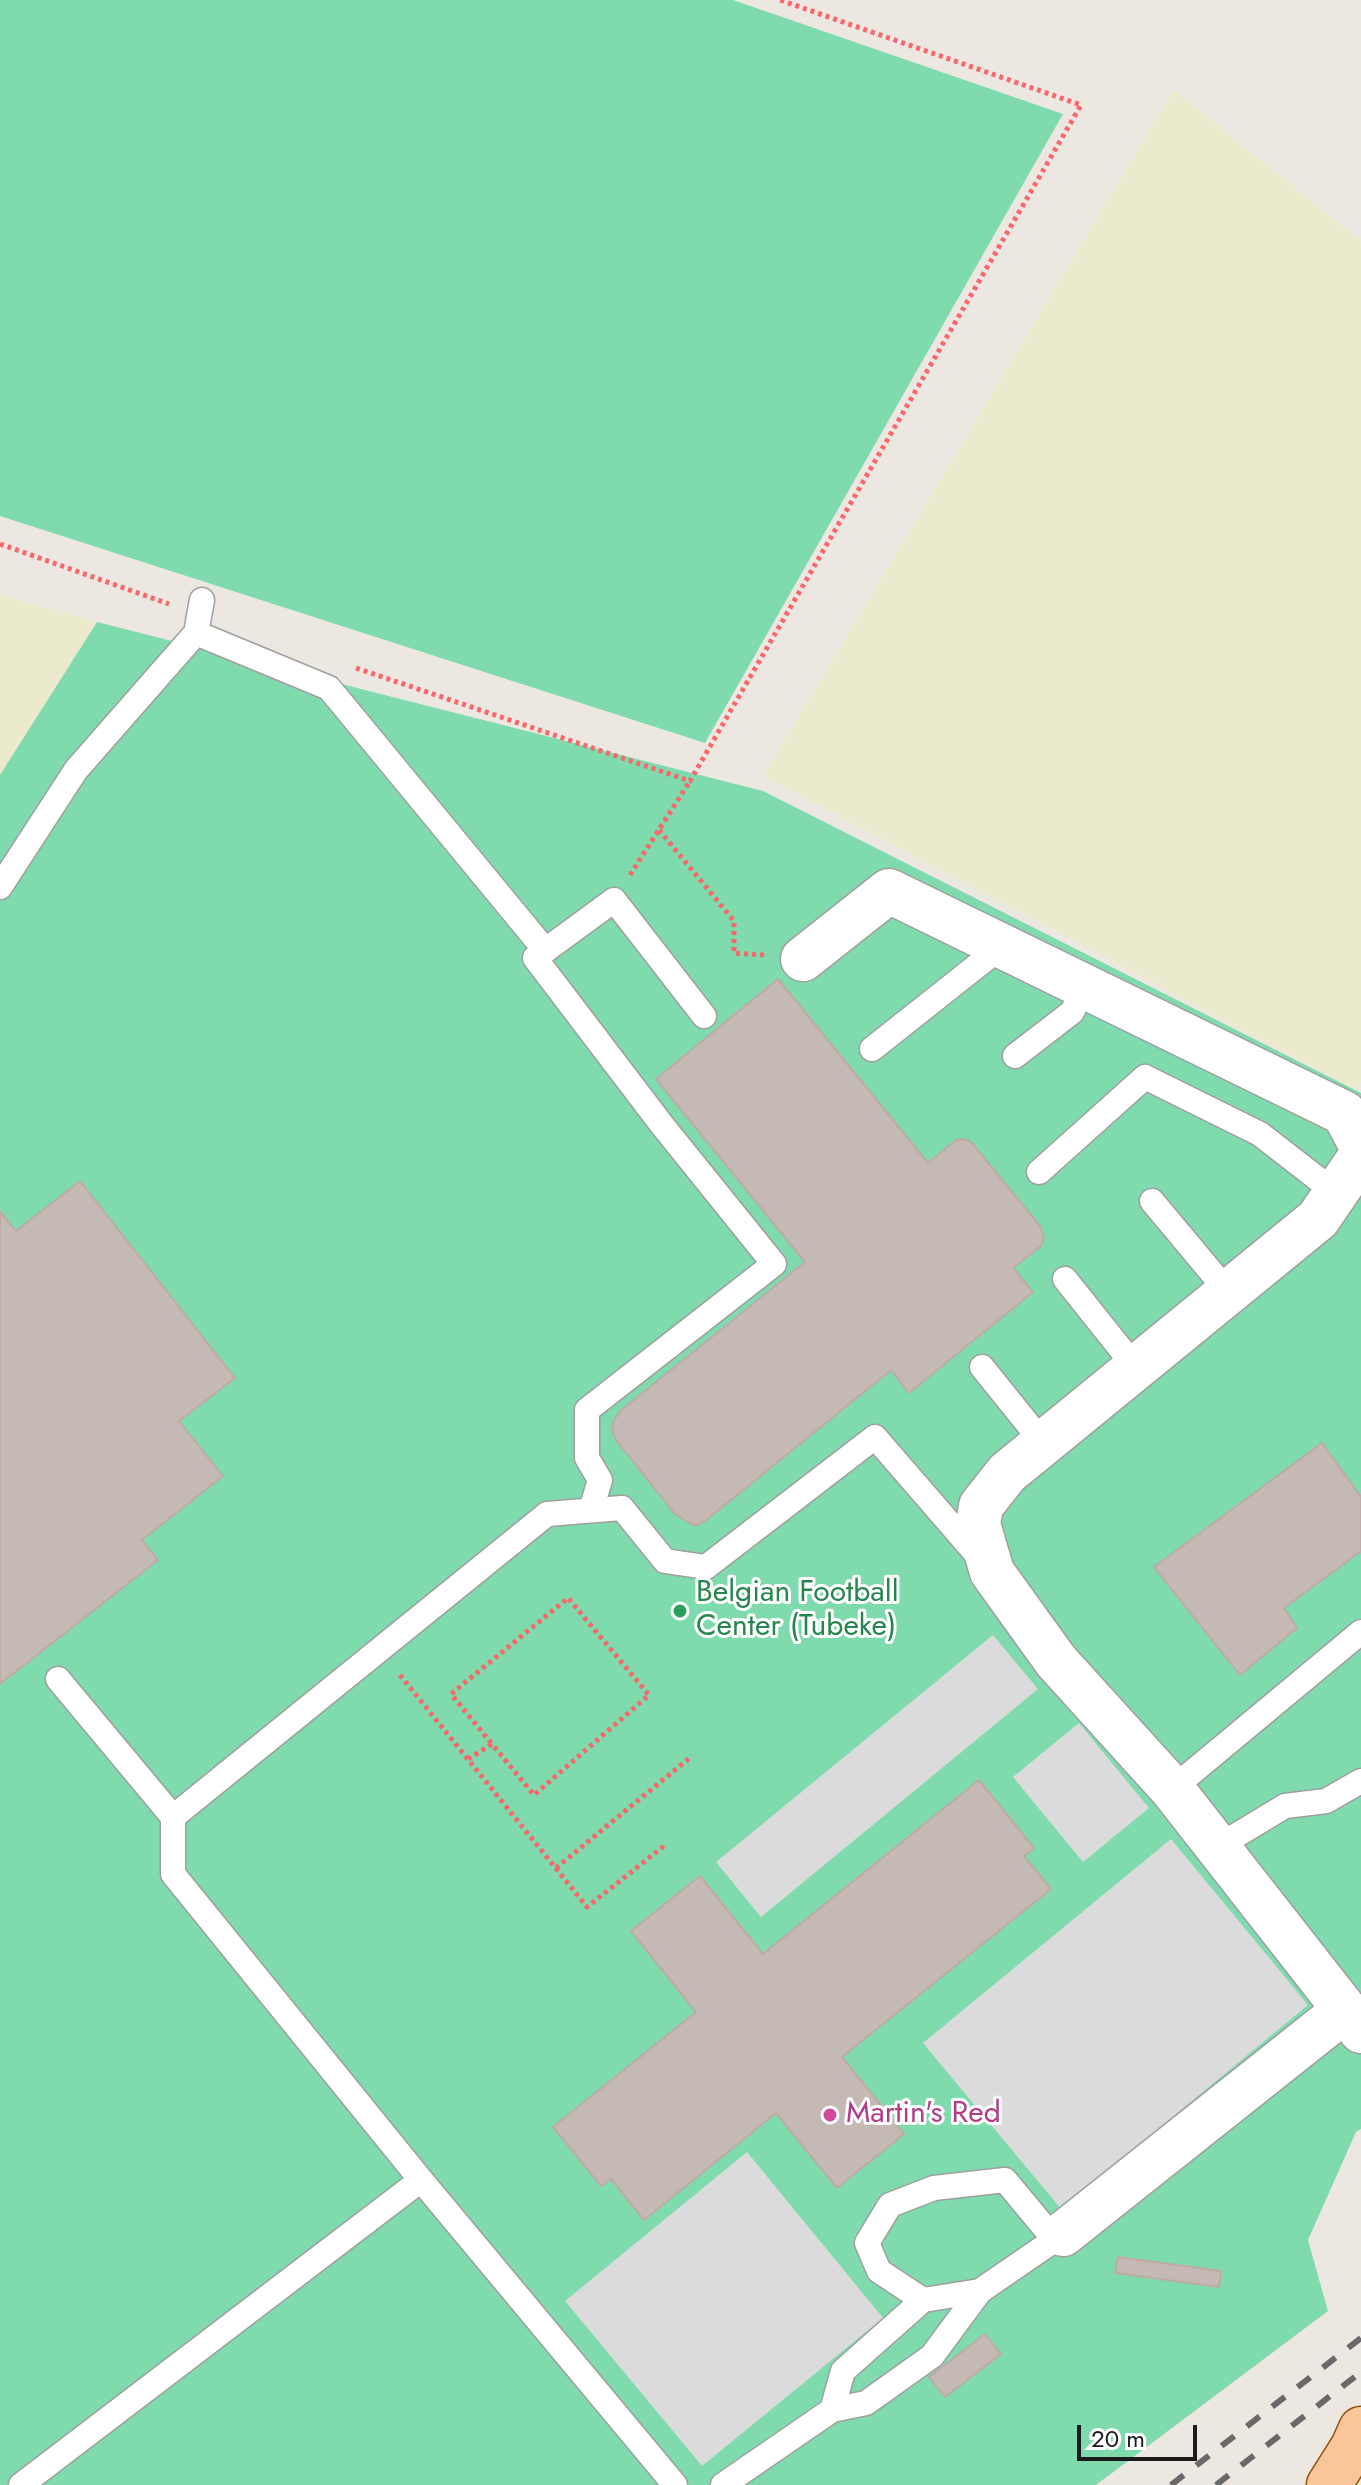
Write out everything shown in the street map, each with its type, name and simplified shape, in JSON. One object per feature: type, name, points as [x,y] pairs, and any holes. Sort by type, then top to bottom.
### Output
[{"type":"main road","points":[[1329,2485],[1361,2429]]},
{"type":"street","points":[[803,959],[889,891],[1344,1113],[1361,1145]]},
{"type":"street","points":[[1058,2236],[1353,2020],[1172,1789],[1056,1661],[992,1572],[978,1524],[981,1506],[1007,1473],[1318,1219],[1361,1156]]},
{"type":"lane","points":[[0,887],[76,770],[199,616],[329,688],[545,950]]},
{"type":"lane","points":[[591,1510],[600,1480],[587,1458],[587,1410],[774,1264],[662,1125],[535,958],[614,900],[704,1016]]},
{"type":"lane","points":[[872,1049],[1002,946]]},
{"type":"lane","points":[[1015,1056],[1072,1012],[1085,987]]},
{"type":"lane","points":[[1039,1172],[1145,1077],[1260,1134],[1336,1193]]},
{"type":"lane","points":[[1152,1201],[1228,1292]]},
{"type":"lane","points":[[1065,1279],[1136,1368]]},
{"type":"lane","points":[[982,1367],[1044,1444]]},
{"type":"lane","points":[[173,1817],[547,1514],[622,1508],[665,1561],[706,1567],[875,1437],[992,1572]]},
{"type":"lane","points":[[1172,1789],[1361,1632]]},
{"type":"lane","points":[[58,1679],[173,1817],[173,1874],[421,2180],[675,2485]]},
{"type":"lane","points":[[1217,1847],[1285,1806],[1326,1801],[1361,1781]]},
{"type":"lane","points":[[21,2485],[421,2180]]},
{"type":"lane","points":[[723,2485],[832,2410],[866,2403],[932,2356],[980,2291],[1058,2236],[1005,2180],[934,2188],[890,2205],[867,2243],[879,2271],[923,2300]]},
{"type":"lane","points":[[832,2410],[843,2371],[923,2300],[980,2291]]},
{"type":"path","points":[[614,900],[690,781],[1081,105],[780,0]]},
{"type":"path","points":[[0,544],[199,616]]},
{"type":"path","points":[[348,665],[690,781]]},
{"type":"path","points":[[659,830],[734,921],[734,953],[803,959]]},
{"type":"path","points":[[568,1598],[649,1695],[534,1795],[492,1744],[451,1694],[568,1598]]},
{"type":"path","points":[[380,1649],[587,1907],[664,1846]]},
{"type":"path","points":[[468,1759],[492,1744]]},
{"type":"path","points":[[556,1868],[692,1756]]},
{"type":"shaded area","points":[[1174,90],[1361,241],[1361,1082],[1356,1090],[763,776]]},
{"type":"shaded area","points":[[0,595],[97,622],[0,775]]},
{"type":"shaded area","points":[[993,1635],[1038,1689],[761,1917],[716,1862]]},
{"type":"shaded area","points":[[1079,1723],[1149,1808],[1083,1862],[1013,1777]]},
{"type":"shaded area","points":[[1171,1839],[1308,2005],[1061,2209],[923,2043]]},
{"type":"shaded area","points":[[747,2152],[883,2318],[702,2466],[565,2301]]},
{"type":"green space","points":[[0,0],[733,0],[1063,114],[705,743],[0,516]]},
{"type":"green space","name":"Belgian Football Center (Tubeke)","points":[[97,622],[763,791],[1361,1093],[1361,2129],[1356,2132],[1308,2240],[1328,2311],[1096,2485],[0,2485],[0,775]]},
{"type":"building","points":[[778,979],[928,1163],[956,1140],[971,1142],[1040,1226],[1044,1237],[1041,1246],[1013,1268],[1033,1292],[909,1393],[891,1370],[697,1525],[675,1514],[616,1440],[612,1430],[614,1420],[620,1411],[805,1262],[656,1079]]},
{"type":"building","points":[[80,1181],[235,1378],[179,1421],[223,1476],[142,1540],[158,1560],[0,1684],[0,1211],[16,1231]]},
{"type":"building","points":[[1322,1443],[1361,1497],[1361,1551],[1284,1608],[1297,1628],[1240,1675],[1154,1567]]},
{"type":"building","points":[[979,1780],[1034,1848],[1024,1856],[1051,1889],[842,2057],[904,2134],[837,2188],[776,2113],[644,2220],[611,2179],[601,2186],[553,2127],[696,2012],[631,1931],[700,1876],[763,1954]]},
{"type":"building","points":[[1118,2257],[1221,2271],[1219,2287],[1115,2273]]},
{"type":"building","points":[[985,2334],[1001,2354],[945,2397],[929,2377]]},
{"type":"railway","points":[[1171,2485],[1361,2338]]},
{"type":"railway","points":[[1216,2485],[1361,2372]]},
{"type":"place","name":"Belgian Football Center (Tubeke)","points":[[680,1611]]},
{"type":"place","name":"Martin's Red","points":[[830,2115]]}]
